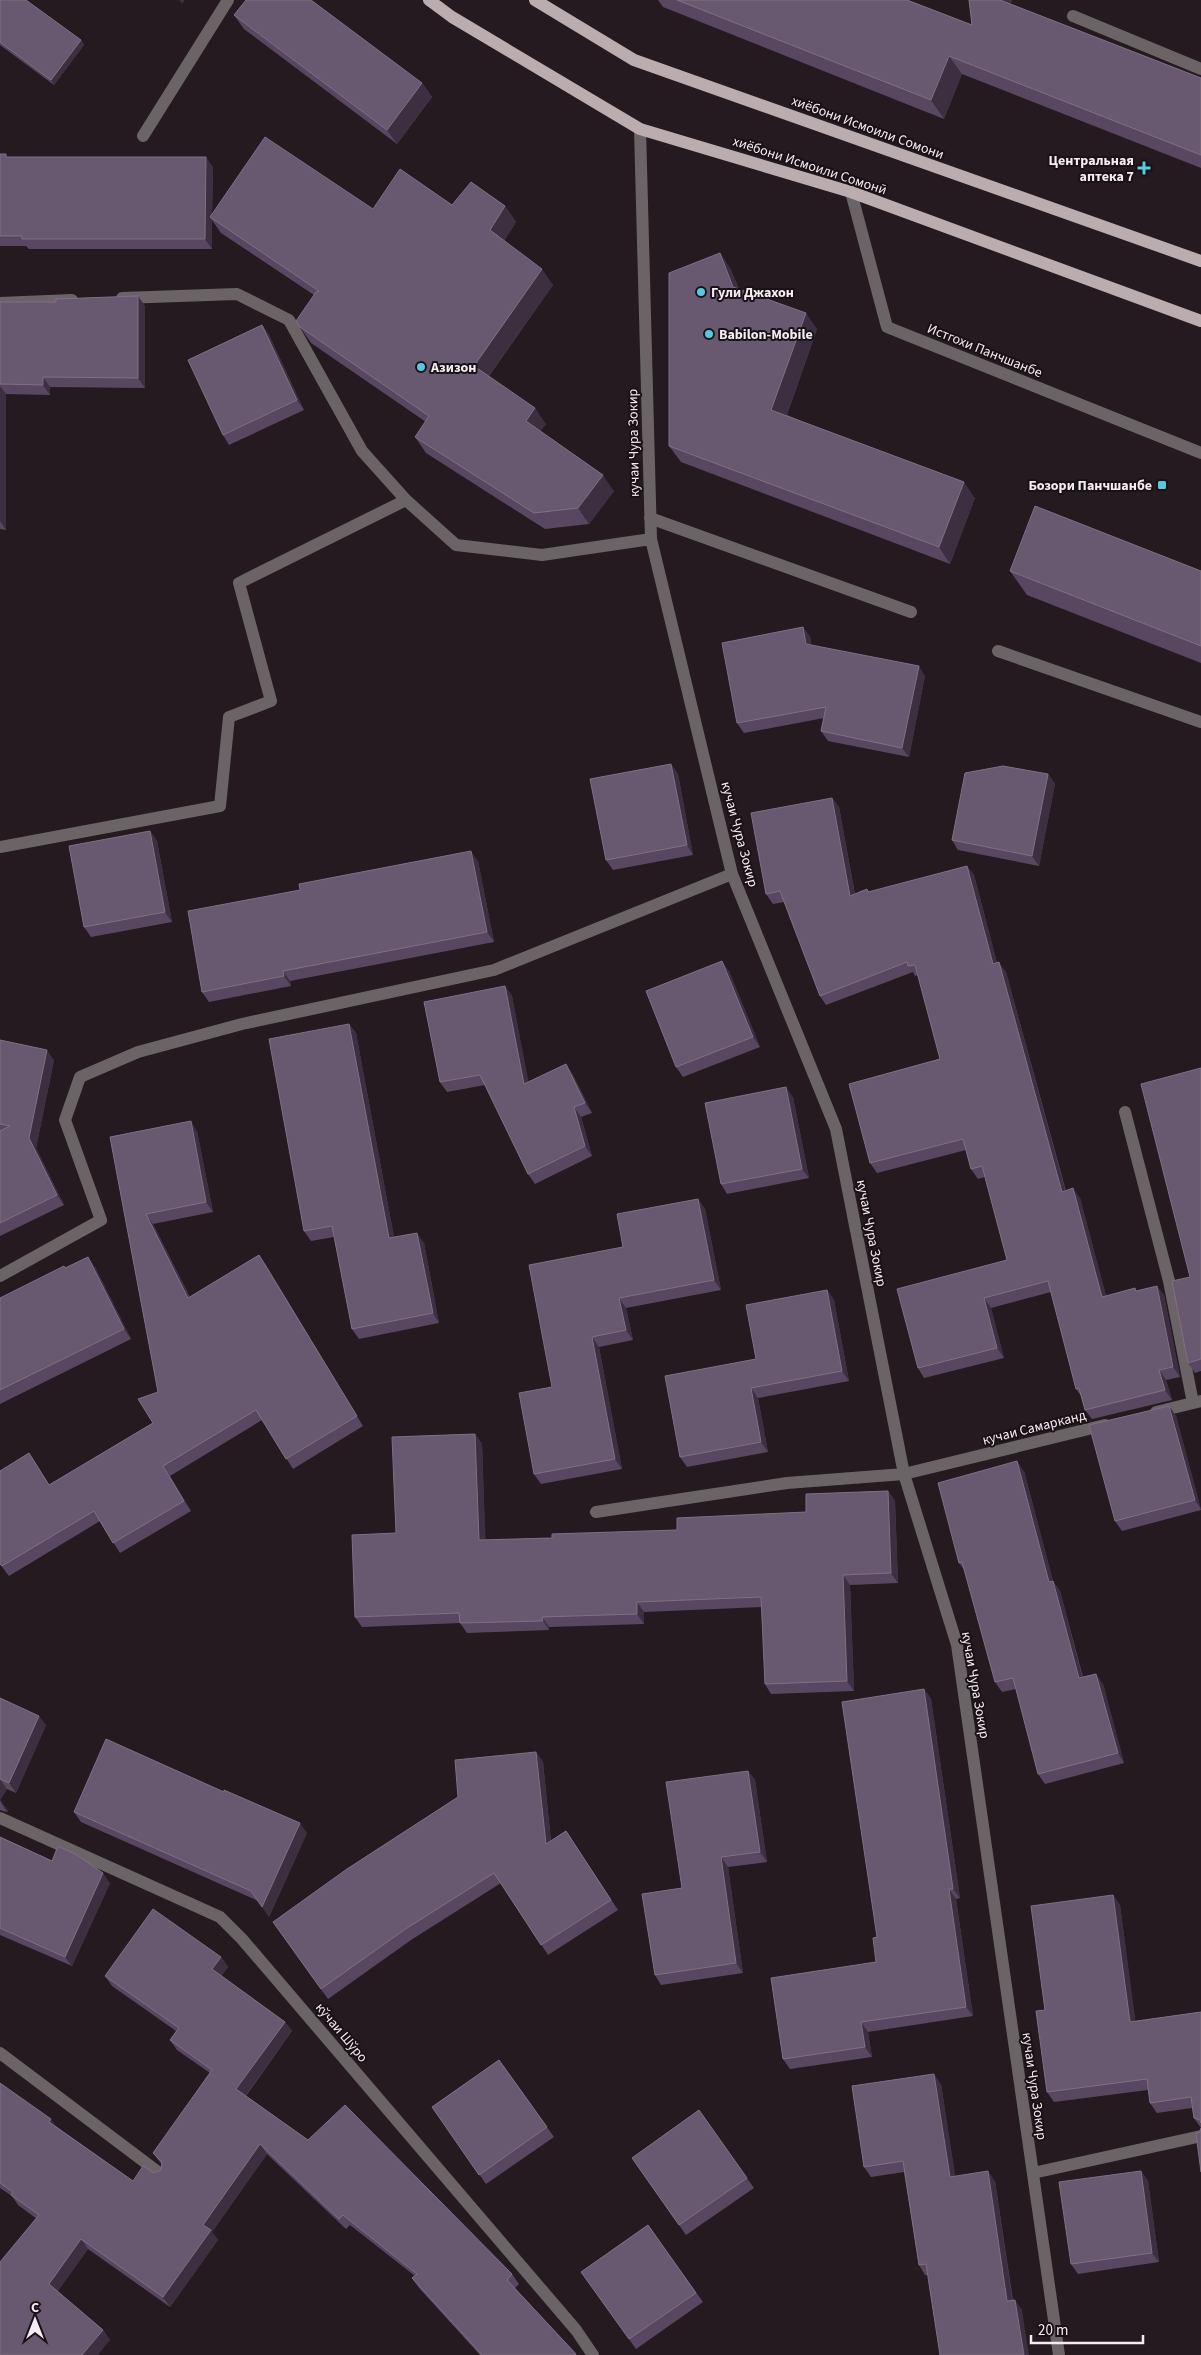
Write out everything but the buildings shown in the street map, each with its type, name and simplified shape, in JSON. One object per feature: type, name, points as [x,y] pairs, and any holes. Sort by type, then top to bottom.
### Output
[{"type":"main road","name":"хиёбони Исмоили Сомонӣ","points":[[430,0],[452,17],[640,129],[851,192],[1201,321]]},
{"type":"main road","name":"хиёбони Исмоили Сомони","points":[[535,0],[634,60],[1201,261]]},
{"type":"street","points":[[143,136],[228,0]]},
{"type":"street","points":[[1073,16],[1201,69]]},
{"type":"street","name":"кучаи Чура Зокир","points":[[640,129],[651,539],[732,874],[836,1129],[904,1474],[956,1646],[1059,2355]]},
{"type":"street","name":"Истгохи Панчшанбе","points":[[851,192],[887,327],[1201,453]]},
{"type":"street","points":[[108,299],[237,294],[289,320],[362,452],[406,500],[456,545],[542,555],[651,539]]},
{"type":"street","points":[[0,303],[89,300]]},
{"type":"street","points":[[0,847],[220,806],[230,718],[271,701],[239,583],[406,500]]},
{"type":"street","points":[[650,518],[911,612]]},
{"type":"street","points":[[998,651],[1201,722]]},
{"type":"street","points":[[0,1276],[101,1220],[65,1120],[80,1077],[138,1052],[242,1024],[494,970],[732,874]]},
{"type":"street","points":[[1125,1112],[1169,1281],[1197,1402],[1145,1415]]},
{"type":"street","name":"кучаи Самарканд","points":[[596,1512],[787,1483],[904,1474],[1116,1422]]},
{"type":"street","name":"кўчаи Шўро","points":[[0,1818],[220,1917],[249,1946],[576,2330],[593,2355]]},
{"type":"street","points":[[0,2053],[162,2175]]},
{"type":"street","points":[[1033,2173],[1201,2136]]},
{"type":"place","name":"Центральная аптека 7","points":[[1144,168]]},
{"type":"place","name":"Гули Джахон","points":[[701,292]]},
{"type":"place","name":"Babilon-Mobile","points":[[709,334]]},
{"type":"place","name":"Азизон","points":[[421,367]]},
{"type":"place","name":"Бозори Панчшанбе","points":[[1162,485]]}]
